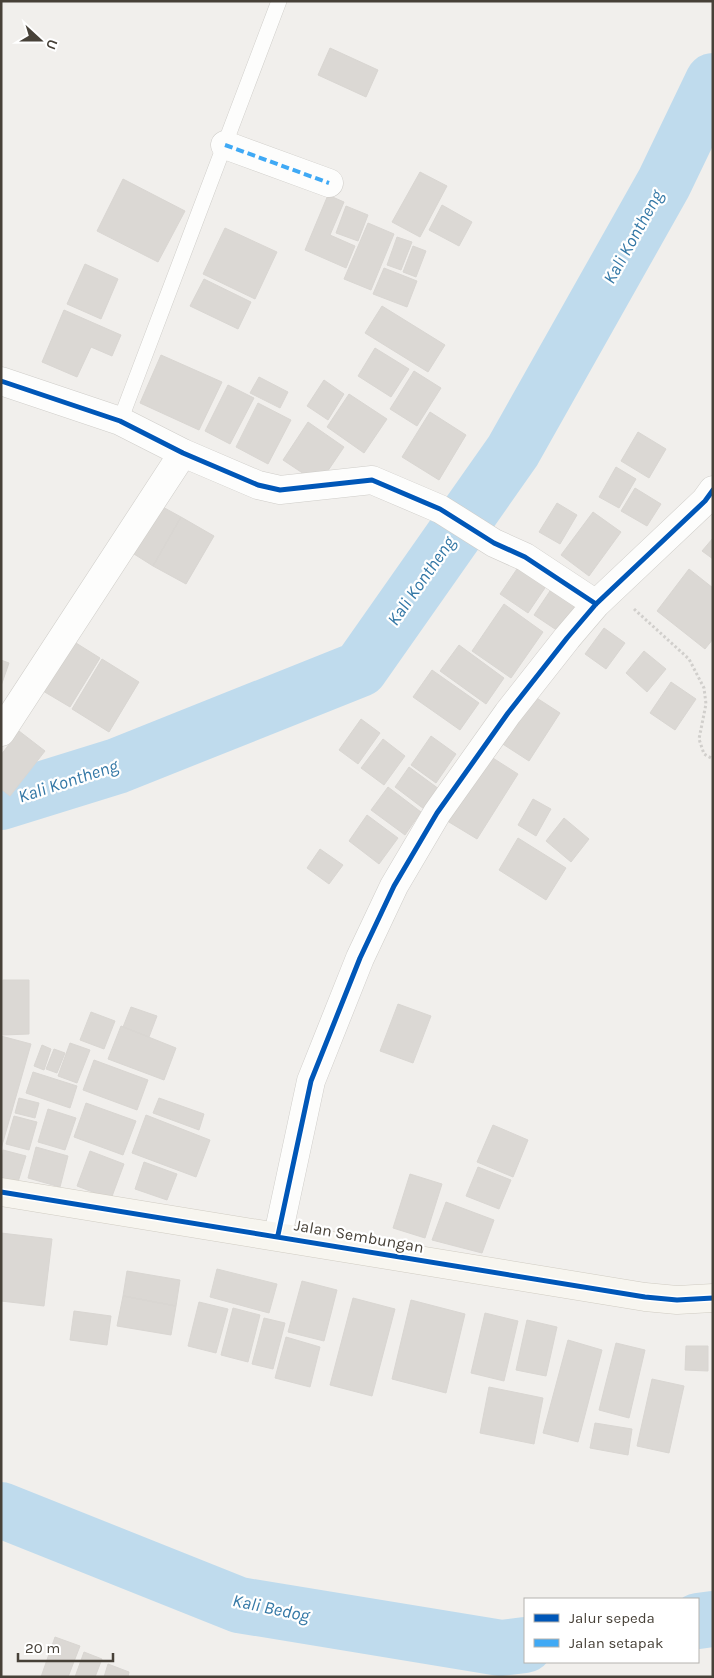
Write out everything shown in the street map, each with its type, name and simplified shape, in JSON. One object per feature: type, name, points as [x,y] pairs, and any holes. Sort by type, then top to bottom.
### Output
[{"type":"street","points":[[225,145],[329,183]]},
{"type":"street","points":[[1,381],[120,421],[183,453],[258,485],[280,490],[372,480],[440,509],[494,542],[604,597]]},
{"type":"street","points":[[1,732],[183,453]]},
{"type":"street","points":[[278,1235],[311,1081],[360,958],[394,886],[437,812],[508,712],[604,597],[705,501],[713,490]]},
{"type":"street","name":"Jalan Sembungan","points":[[1,1192],[278,1235],[645,1297],[677,1300],[713,1298]]},
{"type":"lane","points":[[120,421],[279,1]]},
{"type":"path","points":[[604,597],[662,632],[689,659],[704,688],[706,704],[699,739],[704,754],[713,759]]},
{"type":"building","points":[[330,48],[378,70],[366,97],[318,75]]},
{"type":"building","points":[[420,172],[447,186],[420,237],[392,222]]},
{"type":"building","points":[[123,179],[185,211],[158,262],[97,231]]},
{"type":"building","points":[[328,195],[344,202],[330,235],[355,246],[346,268],[305,250]]},
{"type":"building","points":[[442,205],[472,222],[459,246],[429,230]]},
{"type":"building","points":[[346,206],[368,215],[358,241],[336,233]]},
{"type":"building","points":[[368,223],[394,234],[371,290],[344,279]]},
{"type":"building","points":[[225,228],[277,252],[255,299],[203,274]]},
{"type":"building","points":[[397,237],[412,242],[401,270],[387,265]]},
{"type":"building","points":[[413,246],[426,251],[416,277],[403,272]]},
{"type":"building","points":[[85,264],[118,279],[101,319],[67,304]]},
{"type":"building","points":[[384,268],[417,281],[407,307],[373,294]]},
{"type":"building","points":[[204,279],[251,302],[238,329],[190,306]]},
{"type":"building","points":[[382,306],[445,345],[428,372],[365,333]]},
{"type":"building","points":[[64,310],[121,335],[112,356],[91,347],[77,377],[42,362]]},
{"type":"building","points":[[375,348],[409,369],[391,397],[358,376]]},
{"type":"building","points":[[161,355],[222,382],[199,430],[140,403]]},
{"type":"building","points":[[414,371],[441,388],[417,426],[390,409]]},
{"type":"building","points":[[259,377],[288,392],[280,408],[250,393]]},
{"type":"building","points":[[324,380],[344,394],[328,420],[307,406]]},
{"type":"building","points":[[228,385],[254,398],[230,444],[205,431]]},
{"type":"building","points":[[349,394],[387,419],[364,453],[327,427]]},
{"type":"building","points":[[258,403],[291,420],[268,464],[236,447]]},
{"type":"building","points":[[430,412],[466,435],[439,480],[402,457]]},
{"type":"building","points":[[308,422],[344,447],[319,484],[283,460]]},
{"type":"building","points":[[638,432],[666,449],[649,478],[621,461]]},
{"type":"building","points":[[616,467],[636,479],[619,508],[599,497]]},
{"type":"building","points":[[635,488],[661,504],[647,526],[621,511]]},
{"type":"building","points":[[557,503],[577,515],[560,544],[539,532]]},
{"type":"building","points":[[161,506],[181,517],[153,566],[134,554]]},
{"type":"building","points":[[593,512],[621,532],[589,576],[561,555]]},
{"type":"building","points":[[181,517],[214,536],[186,584],[153,566]]},
{"type":"building","points":[[713,538],[713,559],[702,551]]},
{"type":"building","points":[[521,563],[549,582],[528,613],[500,594]]},
{"type":"building","points":[[689,569],[713,588],[713,639],[705,649],[657,611]]},
{"type":"building","points":[[552,588],[582,607],[564,635],[534,615]]},
{"type":"building","points":[[504,604],[543,632],[511,678],[472,651]]},
{"type":"building","points":[[604,628],[625,643],[606,669],[585,654]]},
{"type":"building","points":[[68,638],[100,658],[70,707],[38,688]]},
{"type":"building","points":[[459,645],[504,678],[486,704],[440,671]]},
{"type":"building","points":[[644,651],[666,669],[647,692],[626,673]]},
{"type":"building","points":[[102,659],[139,682],[109,732],[72,709]]},
{"type":"building","points":[[1,660],[9,663],[1,686]]},
{"type":"building","points":[[432,670],[479,703],[460,730],[413,697]]},
{"type":"building","points":[[671,682],[696,699],[675,730],[650,713]]},
{"type":"building","points":[[529,693],[560,713],[529,761],[498,741]]},
{"type":"building","points":[[361,719],[380,733],[358,764],[339,750]]},
{"type":"building","points":[[19,731],[45,751],[10,796],[1,789],[1,755]]},
{"type":"building","points":[[431,736],[456,754],[436,783],[411,765]]},
{"type":"building","points":[[383,739],[405,756],[384,785],[361,768]]},
{"type":"building","points":[[485,753],[518,774],[477,839],[444,819]]},
{"type":"building","points":[[409,767],[439,789],[424,809],[395,787]]},
{"type":"building","points":[[388,787],[421,812],[405,835],[371,810]]},
{"type":"building","points":[[533,799],[551,809],[536,836],[518,825]]},
{"type":"building","points":[[367,815],[398,838],[379,864],[349,841]]},
{"type":"building","points":[[564,818],[589,839],[571,862],[546,841]]},
{"type":"building","points":[[518,838],[566,868],[546,900],[499,870]]},
{"type":"building","points":[[320,849],[343,865],[329,884],[307,868]]},
{"type":"building","points":[[3,980],[29,980],[29,1034],[3,1035]]},
{"type":"building","points":[[398,1004],[431,1016],[413,1063],[380,1051]]},
{"type":"building","points":[[131,1007],[157,1016],[149,1037],[123,1027]]},
{"type":"building","points":[[91,1012],[115,1021],[104,1049],[80,1040]]},
{"type":"building","points":[[121,1026],[176,1048],[164,1080],[108,1059]]},
{"type":"building","points":[[1,1036],[31,1044],[1,1149]]},
{"type":"building","points":[[70,1043],[90,1050],[77,1083],[58,1076]]},
{"type":"building","points":[[42,1045],[51,1049],[44,1070],[34,1066]]},
{"type":"building","points":[[54,1049],[65,1053],[57,1073],[46,1069]]},
{"type":"building","points":[[94,1060],[148,1080],[137,1110],[83,1090]]},
{"type":"building","points":[[33,1072],[77,1086],[70,1108],[26,1093]]},
{"type":"building","points":[[19,1098],[39,1103],[35,1118],[15,1113]]},
{"type":"building","points":[[159,1098],[204,1114],[199,1130],[153,1113]]},
{"type":"building","points":[[86,1103],[136,1121],[123,1155],[74,1137]]},
{"type":"building","points":[[48,1109],[76,1118],[65,1150],[38,1142]]},
{"type":"building","points":[[146,1115],[210,1140],[196,1177],[132,1153]]},
{"type":"building","points":[[14,1116],[37,1122],[29,1150],[6,1144]]},
{"type":"building","points":[[493,1125],[528,1140],[513,1177],[477,1162]]},
{"type":"building","points":[[36,1147],[68,1156],[60,1187],[28,1178]]},
{"type":"building","points":[[3,1150],[26,1156],[18,1182],[1,1178]]},
{"type":"building","points":[[90,1151],[124,1164],[111,1199],[77,1186]]},
{"type":"building","points":[[144,1162],[177,1174],[167,1200],[135,1189]]},
{"type":"building","points":[[478,1167],[511,1180],[499,1209],[466,1196]]},
{"type":"building","points":[[410,1174],[442,1184],[425,1238],[393,1228]]},
{"type":"building","points":[[446,1202],[494,1220],[482,1253],[432,1240]]},
{"type":"building","points":[[1,1233],[52,1239],[44,1306],[1,1301]]},
{"type":"building","points":[[217,1269],[277,1284],[269,1313],[210,1297]]},
{"type":"building","points":[[127,1271],[180,1280],[176,1306],[123,1296]]},
{"type":"building","points":[[302,1281],[337,1290],[324,1341],[288,1332]]},
{"type":"building","points":[[123,1296],[176,1306],[171,1335],[117,1326]]},
{"type":"building","points":[[353,1298],[395,1309],[372,1396],[330,1385]]},
{"type":"building","points":[[411,1300],[465,1314],[446,1393],[392,1379]]},
{"type":"building","points":[[199,1302],[228,1309],[216,1353],[188,1346]]},
{"type":"building","points":[[233,1308],[260,1315],[248,1362],[221,1355]]},
{"type":"building","points":[[74,1311],[111,1316],[107,1345],[70,1340]]},
{"type":"building","points":[[485,1313],[518,1321],[504,1381],[471,1373]]},
{"type":"building","points":[[264,1318],[285,1323],[273,1369],[252,1364]]},
{"type":"building","points":[[527,1320],[557,1327],[546,1376],[516,1370]]},
{"type":"building","points":[[286,1337],[320,1347],[310,1387],[275,1378]]},
{"type":"building","points":[[568,1340],[602,1350],[578,1442],[543,1433]]},
{"type":"building","points":[[616,1343],[645,1350],[629,1418],[599,1410]]},
{"type":"building","points":[[686,1346],[708,1346],[708,1371],[685,1370]]},
{"type":"building","points":[[652,1379],[684,1386],[669,1453],[637,1446]]},
{"type":"building","points":[[489,1387],[543,1398],[534,1444],[480,1433]]},
{"type":"building","points":[[595,1423],[632,1429],[628,1455],[590,1448]]},
{"type":"building","points":[[55,1637],[80,1646],[68,1677],[41,1677]]},
{"type":"building","points":[[84,1652],[102,1659],[95,1677],[75,1677]]},
{"type":"building","points":[[108,1664],[129,1672],[128,1677],[104,1677]]},
{"type":"waterway","name":"Kali Kontheng","points":[[1,802],[117,766],[360,669],[513,451],[664,183],[713,81]]},
{"type":"waterway","name":"Kali Bedog","points":[[1,1510],[239,1605],[501,1648],[524,1645]]},
{"type":"waterway","name":"Kali Bedog","points":[[699,1621],[713,1619]]},
{"type":"marked path","points":[[225,145],[329,183]]},
{"type":"cycle path","points":[[1,381],[120,421],[183,453],[258,485],[280,490],[372,480],[440,509],[494,543],[525,557],[596,604]]},
{"type":"cycle path","points":[[278,1235],[311,1081],[360,958],[394,886],[437,813],[508,713],[567,638],[596,604],[705,501],[713,490]]},
{"type":"cycle path","points":[[1,1192],[645,1297],[677,1300],[713,1298]]}]
